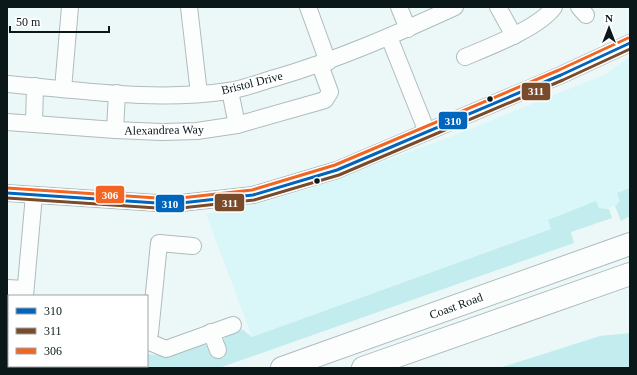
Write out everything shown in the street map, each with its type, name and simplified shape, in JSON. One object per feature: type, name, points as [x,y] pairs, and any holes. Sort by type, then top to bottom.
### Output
[{"type":"highway","name":"Coast Road","points":[[282,368],[630,244]]},
{"type":"highway","points":[[363,368],[630,274]]},
{"type":"highway","points":[[376,368],[630,290]]},
{"type":"street","points":[[63,89],[70,7]]},
{"type":"street","points":[[190,7],[199,94]]},
{"type":"street","points":[[308,7],[324,63]]},
{"type":"street","points":[[399,7],[408,29]]},
{"type":"street","name":"Bristol Drive","points":[[7,84],[170,96],[230,91],[324,63],[389,38],[455,7]]},
{"type":"street","points":[[498,7],[514,36]]},
{"type":"street","points":[[465,57],[514,36],[550,13],[554,7]]},
{"type":"street","points":[[389,38],[427,132]]},
{"type":"street","points":[[7,193],[172,204],[253,195],[332,172],[569,72],[630,43]]},
{"type":"street","name":"Alexandrea Way","points":[[7,122],[162,132],[197,131],[237,125],[325,100],[330,92],[324,63]]},
{"type":"street","points":[[34,124],[35,86]]},
{"type":"street","points":[[230,91],[237,125]]},
{"type":"street","name":"Alexandrea Way","points":[[115,130],[117,93]]},
{"type":"street","points":[[7,288],[25,292],[34,196]]},
{"type":"street","points":[[148,336],[150,333],[159,243],[193,246]]},
{"type":"street","points":[[148,341],[166,349],[233,325]]},
{"type":"street","points":[[211,332],[218,350]]},
{"type":"shaded area","points":[[630,56],[630,200],[252,337],[206,214],[257,204],[312,188],[455,135],[606,74]]},
{"type":"shaded area","points":[[630,188],[630,216],[621,221],[615,206],[620,201],[617,193]]},
{"type":"shaded area","points":[[596,201],[599,208],[609,209],[612,218],[571,232],[574,243],[219,368],[59,368],[148,367],[148,354],[167,356],[204,344],[211,349],[221,344],[226,336],[242,329],[252,337],[551,229],[548,220]]},
{"type":"shaded area","points":[[630,333],[630,368],[499,368],[600,336]]},
{"type":"transit line","name":"306","points":[[7,188],[172,199],[252,190],[335,165],[559,70],[628,38]]},
{"type":"transit line","name":"310","points":[[7,193],[172,204],[253,195],[337,170],[561,75],[630,43]]},
{"type":"transit line","name":"311","points":[[7,198],[172,209],[254,200],[339,175],[563,80],[630,49]]}]
